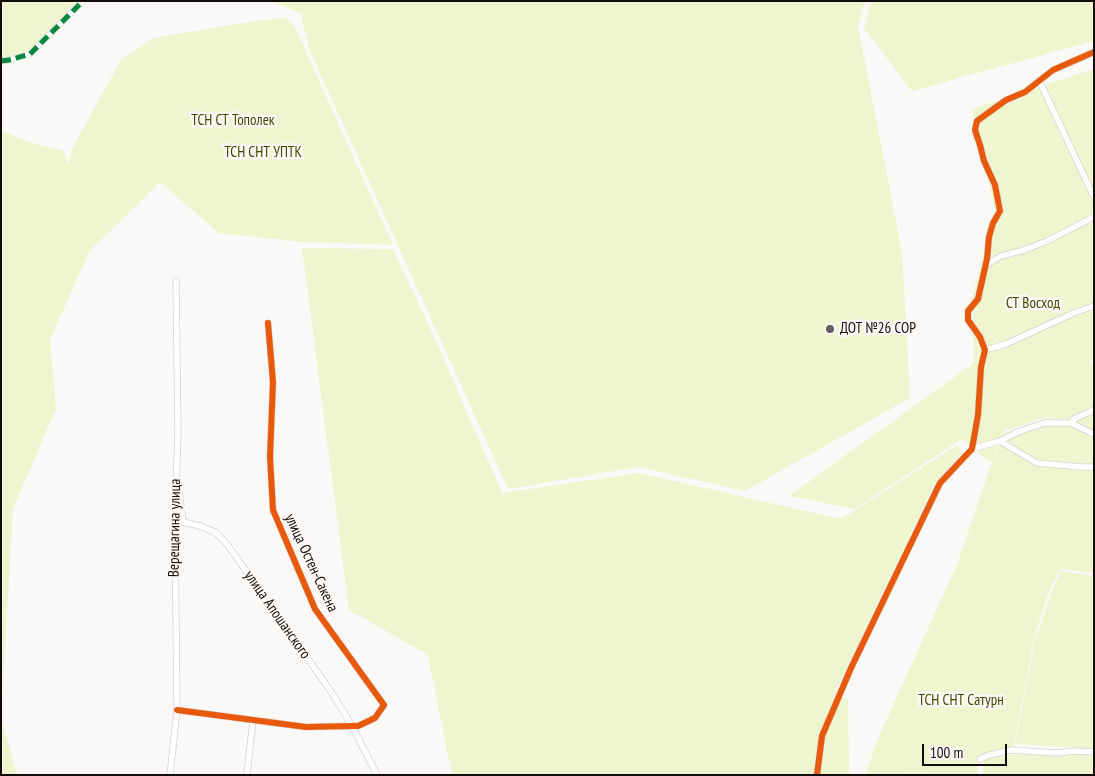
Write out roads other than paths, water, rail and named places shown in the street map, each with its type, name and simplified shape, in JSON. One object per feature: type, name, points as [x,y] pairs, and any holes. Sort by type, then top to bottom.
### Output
[{"type":"street","points":[[1,61],[30,54],[83,1]]},
{"type":"street","points":[[972,449],[978,415],[984,350],[980,337],[968,320],[968,311],[978,299],[986,265],[989,237],[993,223],[1000,211],[995,185],[984,162],[975,130],[977,121],[1006,100],[1024,92],[1053,70],[1094,52]]},
{"type":"street","points":[[1039,80],[1094,197]]},
{"type":"street","points":[[986,265],[1001,256],[1047,241],[1094,217]]},
{"type":"street","name":"Верещагина улица","points":[[170,775],[177,710],[174,527],[176,472],[176,281]]},
{"type":"street","points":[[984,350],[1006,344],[1094,306]]},
{"type":"street","name":"улица Остен-Сакена","points":[[268,323],[273,382],[270,457],[273,510],[315,609],[384,705],[376,718],[358,726],[352,726]]},
{"type":"street","points":[[1072,423],[1074,418],[1094,410]]},
{"type":"street","points":[[817,775],[822,736],[851,668],[940,483],[972,449],[1000,441],[1020,431],[1045,423],[1072,423],[1094,434]]},
{"type":"street","points":[[1000,441],[1037,463],[1072,467],[1094,467]]},
{"type":"street","name":"улица Апошанского","points":[[176,472],[183,522],[215,532],[228,544],[332,693],[352,726],[377,775]]},
{"type":"street","points":[[177,710],[306,727],[352,726]]},
{"type":"street","points":[[247,775],[252,720]]},
{"type":"street","points":[[980,759],[989,754],[1012,750],[1056,754],[1075,751],[1094,752]]},
{"type":"place","name":"ДОТ №26 СОР","points":[[830,329]]},
{"type":"park label","name":"ТСН СТ Тополек","points":[[233,121]]},
{"type":"park label","name":"ТСН СНТ УПТК","points":[[263,153]]},
{"type":"park label","name":"СТ Восход","points":[[1033,304]]},
{"type":"park label","name":"ТСН СНТ Сатурн","points":[[961,701]]}]
